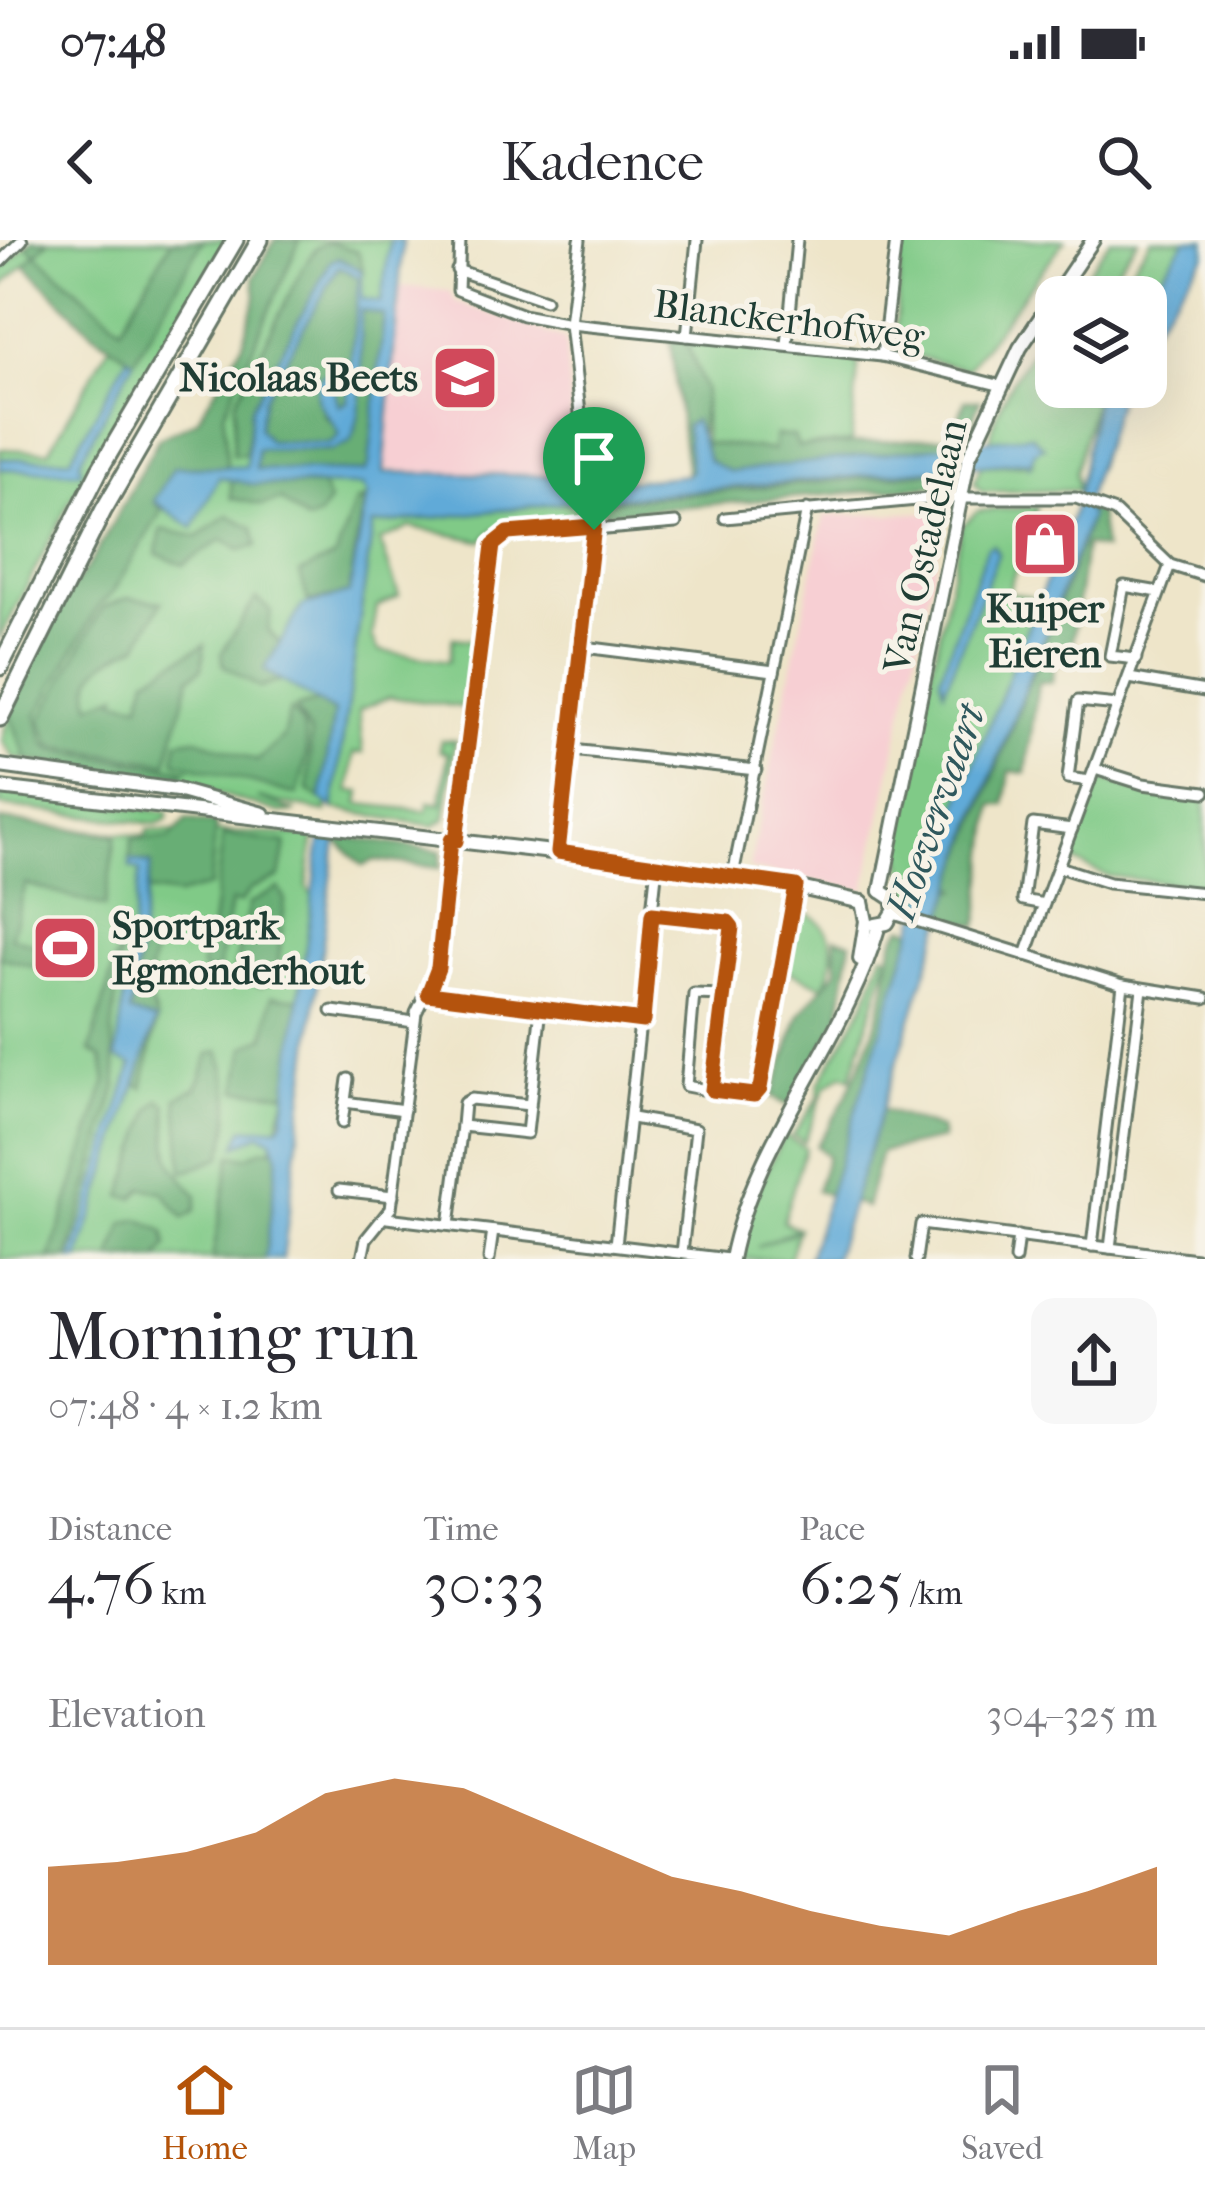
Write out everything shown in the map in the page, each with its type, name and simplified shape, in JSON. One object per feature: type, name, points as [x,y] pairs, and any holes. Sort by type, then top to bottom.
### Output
[{"type":"highway","points":[[0,667],[92,485],[236,240]]},
{"type":"highway","points":[[0,718],[134,453],[260,240]]},
{"type":"highway","points":[[224,323],[232,289]]},
{"type":"highway","points":[[134,453],[165,422]]},
{"type":"street","points":[[0,262],[22,240]]},
{"type":"street","points":[[460,240],[457,270],[545,301]]},
{"type":"street","points":[[558,852],[594,528],[570,324],[580,240]]},
{"type":"street","points":[[687,336],[697,240]]},
{"type":"street","points":[[788,345],[796,240]]},
{"type":"street","points":[[882,356],[896,240]]},
{"type":"street","name":"Van Ostadelaan","points":[[881,891],[966,468],[998,385],[1043,308],[1093,240]]},
{"type":"street","name":"Blanckerhofweg","points":[[457,270],[460,291],[524,315],[570,324],[882,356],[998,385]]},
{"type":"street","points":[[724,518],[961,499],[1081,499],[1134,526],[1170,565],[1205,576]]},
{"type":"street","points":[[734,875],[807,509]]},
{"type":"street","points":[[362,1259],[366,1240],[387,1218],[393,1196],[414,1022],[438,968],[493,545],[508,533],[676,523]]},
{"type":"street","points":[[1026,955],[1170,565]]},
{"type":"street","points":[[1136,659],[1110,656],[1124,586],[1159,592]]},
{"type":"street","points":[[584,647],[774,671]]},
{"type":"street","points":[[1129,678],[1205,692]]},
{"type":"street","points":[[1090,781],[1068,778],[1078,700],[1118,705]]},
{"type":"street","points":[[572,749],[756,770]]},
{"type":"street","points":[[0,766],[177,790],[275,819]]},
{"type":"street","points":[[1095,769],[1143,784],[1205,792]]},
{"type":"street","points":[[0,788],[734,875],[862,902],[881,891],[893,899],[894,914]]},
{"type":"street","points":[[1045,904],[1023,900],[1033,824],[1072,829]]},
{"type":"street","points":[[616,1245],[657,865]]},
{"type":"street","points":[[1059,867],[1109,883],[1205,893]]},
{"type":"street","points":[[724,995],[695,992],[683,1081],[748,1096],[759,1092],[796,886]]},
{"type":"street","points":[[387,1218],[730,1259],[757,1176],[854,994],[873,923],[862,902]]},
{"type":"street","points":[[652,914],[732,925],[712,1090]]},
{"type":"street","points":[[873,923],[894,914],[1123,985],[1205,998]]},
{"type":"street","points":[[1092,1246],[1123,985]]},
{"type":"street","points":[[1110,1248],[1142,989]]},
{"type":"street","points":[[428,994],[643,1021]]},
{"type":"street","points":[[462,1126],[527,1133],[542,1008]]},
{"type":"street","points":[[332,1011],[414,1022]]},
{"type":"street","points":[[342,1123],[348,1079]]},
{"type":"street","points":[[345,1102],[404,1110]]},
{"type":"street","points":[[449,1226],[464,1102],[530,1105]]},
{"type":"street","points":[[632,1118],[696,1129],[682,1253]]},
{"type":"street","points":[[339,1190],[393,1196]]},
{"type":"street","points":[[916,1259],[921,1224],[1196,1259]]},
{"type":"street","points":[[489,1259],[493,1231]]},
{"type":"street","points":[[1015,1259],[1018,1236]]},
{"type":"street","points":[[588,1259],[590,1242]]},
{"type":"shaded area","points":[[401,286],[450,291],[456,302],[565,339],[576,476],[384,470]]},
{"type":"shaded area","points":[[946,512],[865,890],[749,869],[824,516]]},
{"type":"green space","points":[[32,240],[49,240],[36,254],[121,327],[172,240],[203,240],[134,361],[93,333],[25,265],[35,254],[27,245]]},
{"type":"green space","points":[[49,240],[172,240],[121,327],[36,254],[0,288],[0,271],[27,245],[35,254]]},
{"type":"green space","points":[[203,240],[228,240],[69,503],[0,639],[0,469],[70,471]]},
{"type":"green space","points":[[275,240],[300,240],[224,413],[227,467],[174,467],[154,502],[162,510],[111,595],[99,605],[37,715],[44,743],[52,750],[187,770],[171,781],[28,761],[9,713],[62,602],[93,559],[159,438],[197,420],[243,343],[256,297],[254,277]]},
{"type":"green space","points":[[283,240],[390,240],[363,485],[368,495],[361,501],[326,812],[257,798],[296,812],[280,813],[182,782],[14,758],[2,741],[9,713],[249,344]]},
{"type":"green space","points":[[902,240],[1065,240],[967,369],[894,351]]},
{"type":"green space","points":[[1110,240],[1138,240],[1111,276],[1085,276]]},
{"type":"green space","points":[[1151,240],[1186,240],[1161,276],[1125,276]]},
{"type":"green space","points":[[328,242],[358,251],[364,273],[338,258],[331,261],[251,408],[246,454],[233,455],[235,402],[304,266],[316,248]]},
{"type":"green space","points":[[339,266],[359,278],[347,402],[339,406],[333,400],[334,380],[323,414],[338,428],[338,438],[330,443],[269,441],[259,428],[264,398]]},
{"type":"green space","points":[[361,309],[384,314],[369,466],[364,472],[256,469],[256,449],[333,450],[355,430]]},
{"type":"green space","points":[[670,340],[686,341],[705,390],[700,436],[697,428],[686,426],[691,472],[687,475]]},
{"type":"green space","points":[[686,341],[859,358],[851,442],[797,447],[775,437],[774,450],[704,443],[705,390]]},
{"type":"green space","points":[[110,344],[128,357],[70,459],[0,459],[0,449],[49,451]]},
{"type":"green space","points":[[1035,346],[1035,408],[1092,408],[1075,472],[1078,490],[982,492],[974,482],[981,466],[1033,464],[1031,435],[990,442],[999,408]]},
{"type":"green space","points":[[965,400],[980,400],[963,446],[731,472],[706,455],[704,443],[773,450],[775,436],[794,436],[798,447],[952,437]]},
{"type":"green space","points":[[953,470],[947,485],[603,513],[602,502]]},
{"type":"green space","points":[[231,478],[251,484],[322,486],[329,502],[318,517],[306,521],[281,500],[262,505],[231,498]]},
{"type":"green space","points":[[363,500],[349,593],[308,602],[300,573],[336,556],[355,502]]},
{"type":"green space","points":[[579,501],[577,518],[493,530],[482,541],[411,527],[380,541],[399,596],[377,607],[372,637],[379,651],[449,661],[453,638],[475,641],[462,707],[390,697],[359,710],[363,753],[354,753],[349,791],[361,792],[359,804],[427,811],[429,802],[441,804],[448,753],[440,751],[441,740],[455,741],[445,819],[434,826],[333,809],[373,525]]},
{"type":"green space","points":[[1037,507],[1008,592],[1038,599],[920,908],[909,905],[898,833],[962,526],[978,511]],"holes":[[[994,545],[998,554],[944,690],[987,548]]]},
{"type":"green space","points":[[1084,507],[1099,513],[1104,549],[1085,545],[1070,664],[1054,661],[1052,682],[1038,682],[1026,773],[1010,771],[1005,805],[993,805],[978,926],[944,916],[951,891],[958,889],[953,885],[1080,547],[1090,516]]},
{"type":"green space","points":[[228,515],[253,528],[257,546],[239,550],[223,539],[183,565],[157,554],[161,529],[198,537]]},
{"type":"green space","points":[[128,598],[162,602],[138,645],[95,673],[91,705],[118,694],[116,700],[140,704],[147,678],[205,644],[202,668],[190,677],[167,763],[51,746],[41,720],[103,607]]},
{"type":"green space","points":[[256,598],[271,611],[268,630],[280,643],[264,670],[281,680],[260,688],[224,666],[221,654]]},
{"type":"green space","points":[[317,702],[334,712],[321,799],[308,790],[311,735],[295,708]]},
{"type":"green space","points":[[290,710],[306,739],[297,795],[174,761],[178,741],[195,738],[257,761],[283,737]]},
{"type":"green space","points":[[1101,778],[1148,793],[1205,799],[1205,887],[1107,876],[1070,859]]},
{"type":"green space","points":[[0,792],[168,812],[167,820],[155,824],[0,806]]},
{"type":"green space","points":[[187,819],[216,824],[210,886],[179,895],[147,891],[151,863],[130,860],[132,839],[169,838]]},
{"type":"green space","points":[[0,820],[116,835],[105,907],[26,884],[11,937],[90,961],[84,981],[0,957]]},
{"type":"green space","points":[[0,822],[146,836],[148,830],[314,835],[307,887],[313,897],[299,999],[293,998],[281,1093],[287,1093],[273,1142],[258,1259],[0,1259]]},
{"type":"green space","points":[[223,835],[286,843],[280,877],[251,889],[240,903],[231,902],[218,972],[206,972],[201,967],[212,928]]},
{"type":"green space","points":[[353,838],[441,851],[440,868],[375,860],[363,866],[336,840]]},
{"type":"green space","points":[[279,888],[285,899],[277,978],[259,987],[234,970],[249,904]]},
{"type":"green space","points":[[797,911],[819,922],[831,941],[832,963],[823,986],[787,970]]},
{"type":"green space","points":[[904,927],[913,930],[829,1195],[816,1191],[827,1156],[816,1146],[867,1050],[892,947]]},
{"type":"green space","points":[[123,932],[112,1033],[117,1086],[68,1259],[50,1259],[106,1081],[102,1058],[90,1051]]},
{"type":"green space","points":[[835,938],[851,942],[839,1019],[789,1106],[772,1097],[800,1014],[837,970]]},
{"type":"green space","points":[[140,945],[154,954],[146,988],[157,1020],[143,1088],[136,1083],[154,1021],[130,1013]]},
{"type":"green space","points":[[883,953],[889,956],[851,1078],[843,1074],[826,1086],[804,1142],[793,1135],[819,1097],[819,1084],[865,1003]]},
{"type":"green space","points":[[272,996],[299,999],[287,1093],[237,1090],[245,1047],[265,1037]]},
{"type":"green space","points":[[219,1051],[230,1104],[221,1157],[183,1172],[177,1098],[197,1088],[209,1054]]},
{"type":"green space","points":[[160,1100],[167,1105],[173,1163],[197,1195],[195,1211],[184,1218],[163,1192],[143,1188],[134,1198],[122,1196],[151,1109]]},
{"type":"green space","points":[[881,1109],[940,1129],[942,1139],[881,1152],[866,1207],[852,1202]]},
{"type":"green space","points":[[784,1135],[805,1148],[783,1222],[798,1228],[757,1247],[798,1231],[789,1259],[735,1259],[750,1204]]},
{"type":"green space","points":[[276,1149],[278,1156],[265,1259],[212,1259],[231,1155],[247,1157]]},
{"type":"green space","points":[[139,1219],[164,1231],[167,1246],[158,1259],[111,1259],[124,1223]]},
{"type":"water","points":[[390,240],[403,240],[384,472],[630,481],[687,475],[691,471],[686,426],[694,420],[709,461],[731,472],[1031,435],[1044,447],[1035,451],[1029,466],[1027,461],[568,502],[373,525],[333,809],[321,799],[334,712],[264,670],[302,606],[349,593],[367,495],[363,486],[251,484],[219,477],[193,528],[154,501],[174,467],[246,467],[251,408],[331,261],[338,258],[362,271],[362,299],[381,302]],"holes":[[[339,266],[359,278],[347,402],[339,406],[330,373],[321,375],[317,386],[318,402],[339,435],[330,443],[269,441],[259,428],[264,398]],[[361,310],[384,315],[365,472],[256,469],[257,449],[333,450],[350,442],[360,410]]]},
{"type":"water","points":[[1186,240],[1205,240],[1205,254],[1167,307],[1167,276],[1161,276]]},
{"type":"water","points":[[128,357],[134,361],[80,460],[81,472],[0,469],[0,459],[70,459]]},
{"type":"water","points":[[1094,408],[1115,408],[1084,507],[1090,516],[974,822],[834,1259],[808,1259],[933,868],[1076,505]]},
{"type":"water","points":[[993,545],[998,554],[944,690],[940,677],[987,548]]},
{"type":"water","points":[[336,840],[283,1259],[265,1259],[278,1156],[272,1139],[259,1134],[236,1146],[243,1129],[278,1127],[283,1120],[320,841]]},
{"type":"water","points":[[130,860],[151,864],[130,1013],[156,1021],[79,1259],[72,1259],[132,1065],[116,1058],[140,871],[130,867]]},
{"type":"place","name":"Nicolaas Beets","points":[[465,378]]},
{"type":"place","name":"Kuiper Eieren","points":[[1045,544]]},
{"type":"place","name":"Sportpark Egmonderhout","points":[[65,948]]},
{"type":"route","points":[[594,526],[594,530],[558,852],[796,886],[760,1088],[754,1095],[712,1090],[732,927],[728,922],[652,914],[643,1021],[428,994],[438,968],[451,840],[456,841],[493,545],[502,535],[515,532],[594,526]]},
{"type":"water label","name":"Hoevervaart","points":[[936,812]]}]
